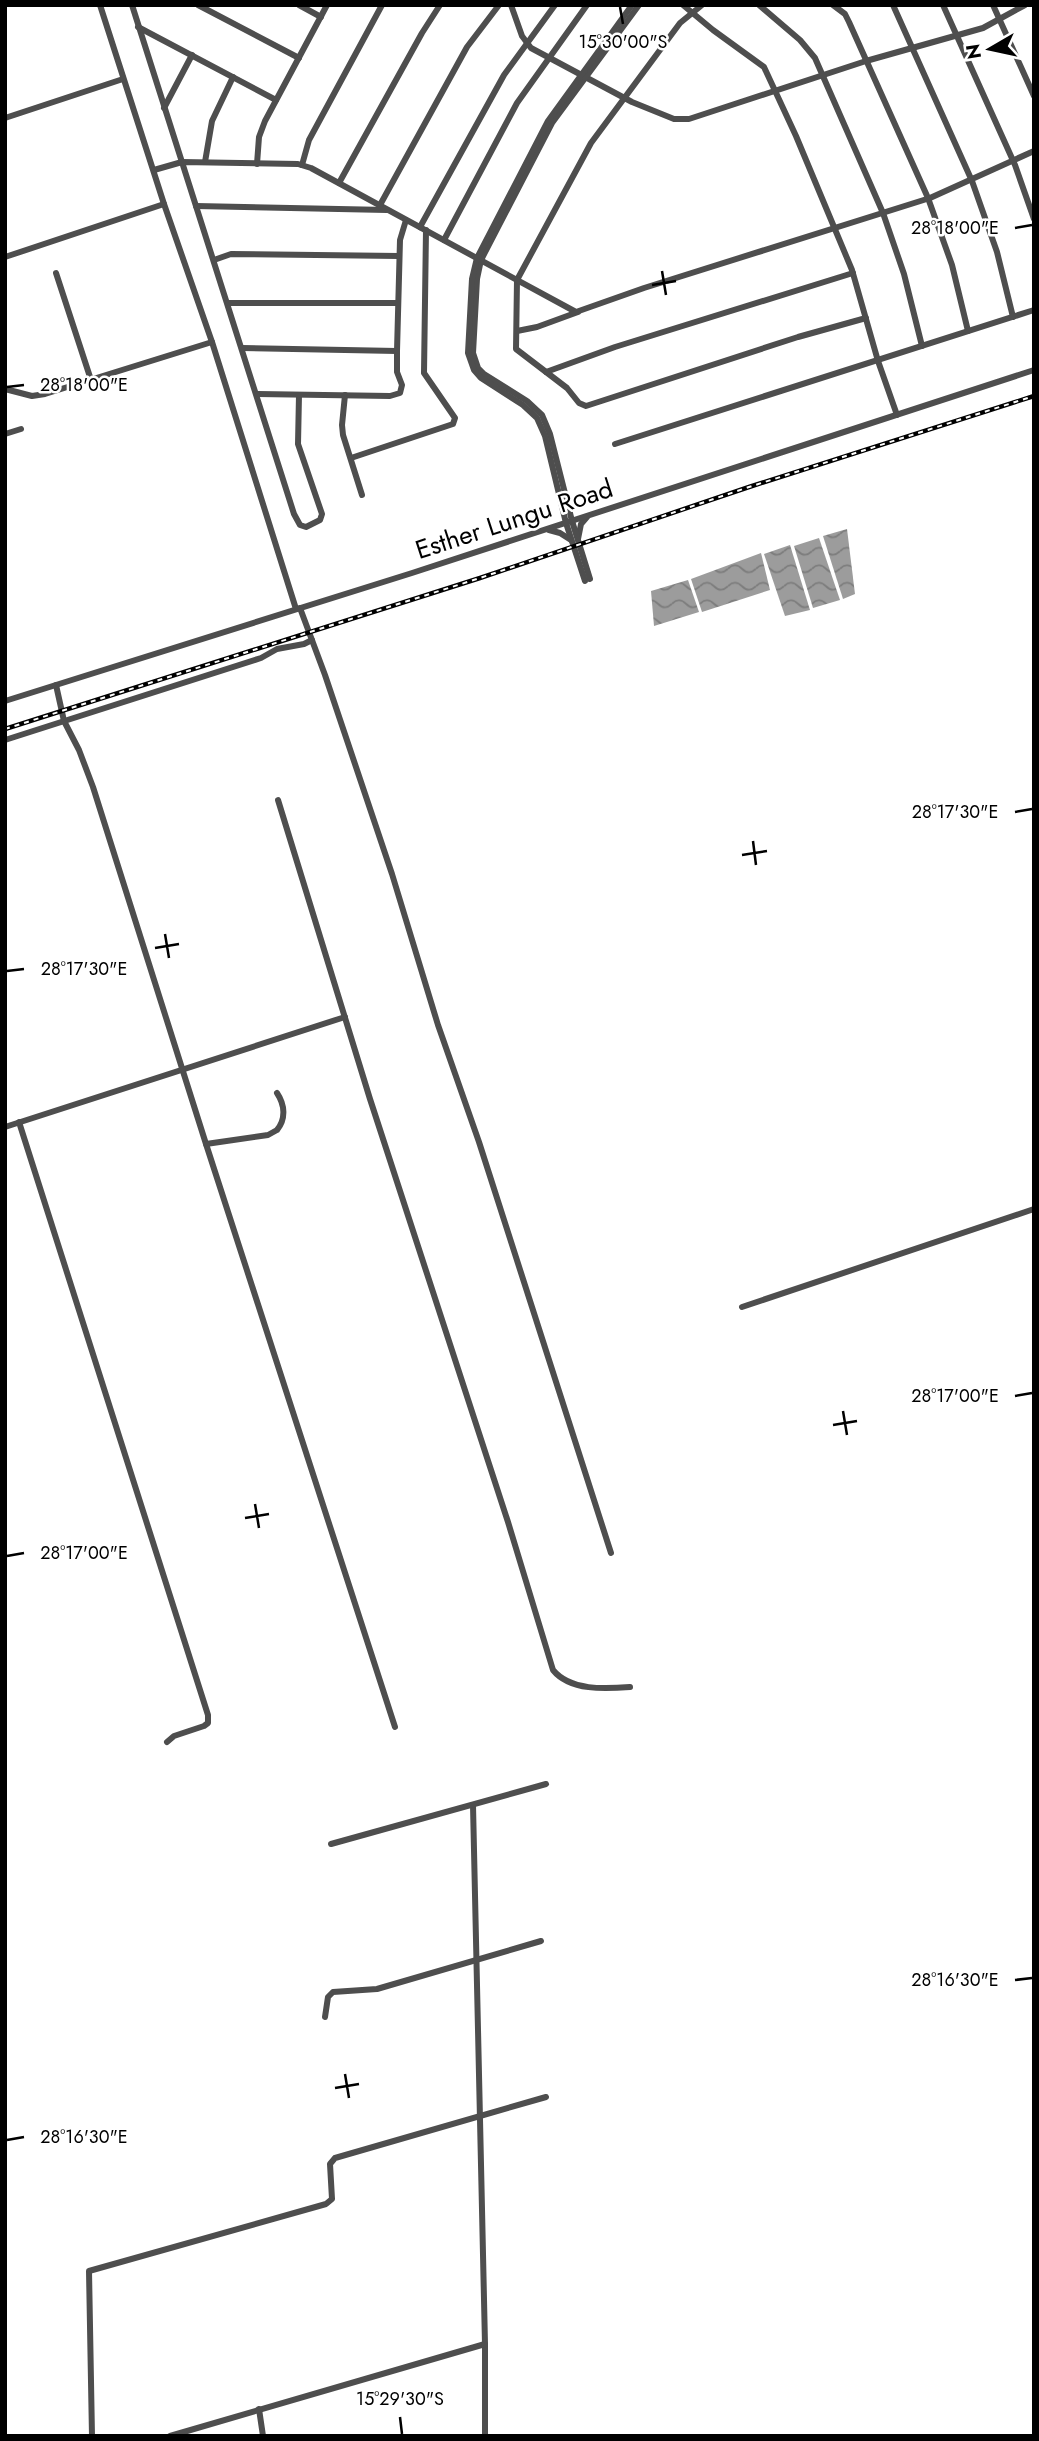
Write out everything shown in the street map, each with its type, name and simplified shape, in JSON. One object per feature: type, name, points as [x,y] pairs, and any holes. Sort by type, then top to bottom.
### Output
[{"type":"street","points":[[100,5],[298,609],[313,640],[383,849],[611,1553]]},
{"type":"street","points":[[132,5],[295,514],[300,525],[306,527],[320,520],[322,513],[298,444],[299,395]]},
{"type":"street","points":[[198,5],[299,58]]},
{"type":"street","points":[[299,5],[321,17]]},
{"type":"street","points":[[257,164],[259,137],[327,5]]},
{"type":"street","points":[[302,165],[309,140],[382,5]]},
{"type":"street","points":[[339,183],[440,5]]},
{"type":"street","points":[[380,205],[467,47],[499,5]]},
{"type":"street","points":[[511,5],[527,43],[624,98],[674,119],[776,92],[866,61],[983,28],[1025,5]]},
{"type":"street","points":[[351,458],[453,424],[455,418],[424,373],[423,228],[497,86],[555,5]]},
{"type":"street","points":[[444,240],[517,103],[587,5]]},
{"type":"street","points":[[583,76],[632,5]]},
{"type":"street","points":[[587,580],[545,436],[537,418],[523,405],[481,378],[474,370],[468,353],[472,279],[479,259],[548,121],[639,5]]},
{"type":"street","points":[[683,5],[764,67],[853,273],[878,361],[897,415]]},
{"type":"street","points":[[702,5],[680,23],[592,144],[517,279],[515,344],[519,353],[567,388],[579,403],[586,406],[798,337],[866,318]]},
{"type":"street","points":[[758,5],[807,46],[823,77],[883,213],[904,274],[922,346]]},
{"type":"street","points":[[833,5],[845,14],[928,198],[952,265],[968,331]]},
{"type":"street","points":[[893,5],[972,180],[997,252],[1013,317]]},
{"type":"street","points":[[943,5],[1013,161],[1034,219]]},
{"type":"street","points":[[993,5],[1034,96]]},
{"type":"street","points":[[138,27],[276,100]]},
{"type":"street","points":[[164,108],[192,55]]},
{"type":"street","points":[[205,162],[212,121],[233,77]]},
{"type":"street","points":[[5,118],[123,79]]},
{"type":"street","points":[[517,331],[537,327],[643,288],[928,198],[1034,151]]},
{"type":"street","points":[[154,170],[181,162],[302,165],[578,312]]},
{"type":"street","points":[[5,257],[164,204]]},
{"type":"street","points":[[196,206],[390,210]]},
{"type":"street","points":[[258,394],[397,396],[402,385],[397,372],[399,256],[406,220]]},
{"type":"street","points":[[215,260],[231,254],[399,256]]},
{"type":"street","points":[[56,273],[91,380]]},
{"type":"street","points":[[545,372],[615,347],[853,273]]},
{"type":"street","points":[[228,303],[398,303]]},
{"type":"street","points":[[615,444],[1034,310]]},
{"type":"street","points":[[5,389],[32,396],[45,394],[212,342]]},
{"type":"street","points":[[243,348],[397,351]]},
{"type":"street","name":"Esther Lungu Road","points":[[5,701],[546,530],[1034,370]]},
{"type":"street","points":[[345,395],[342,425],[362,495]]},
{"type":"street","points":[[5,433],[21,429]]},
{"type":"street","points":[[575,541],[581,524],[591,514]]},
{"type":"street","points":[[546,530],[560,533],[575,541]]},
{"type":"street","points":[[5,740],[261,658],[283,647],[313,640]]},
{"type":"street","points":[[56,685],[64,721],[93,787],[205,1144],[395,1727]]},
{"type":"street","points":[[278,800],[345,1017],[516,1544],[553,1670],[564,1679],[584,1687],[630,1687]]},
{"type":"street","points":[[5,1127],[345,1017]]},
{"type":"street","points":[[205,1144],[268,1135],[277,1130],[282,1124],[283,1115],[283,1106],[277,1093]]},
{"type":"street","points":[[19,1122],[208,1714],[208,1723],[204,1726],[174,1736],[167,1742]]},
{"type":"street","points":[[742,1307],[1034,1209]]},
{"type":"street","points":[[331,1844],[547,1784]]},
{"type":"street","points":[[473,1805],[485,2436]]},
{"type":"street","points":[[325,2017],[328,1997],[333,1992],[377,1989],[541,1941]]},
{"type":"street","points":[[92,2436],[89,2271],[326,2204],[332,2199],[330,2164],[335,2158],[546,2097]]},
{"type":"street","points":[[170,2436],[485,2344]]},
{"type":"street","points":[[259,2409],[263,2436]]},
{"type":"street","points":[[204,2426],[206,2436]]},
{"type":"water","points":[[847,529],[855,594],[843,599],[823,536]]},
{"type":"water","points":[[819,538],[840,600],[813,608],[794,546]]},
{"type":"water","points":[[790,545],[810,610],[785,616],[764,554]]},
{"type":"water","points":[[761,553],[770,590],[702,612],[691,579]]},
{"type":"water","points":[[688,580],[699,612],[654,626],[651,591]]},
{"type":"railway","points":[[5,729],[480,578],[749,487],[1034,396]]}]
